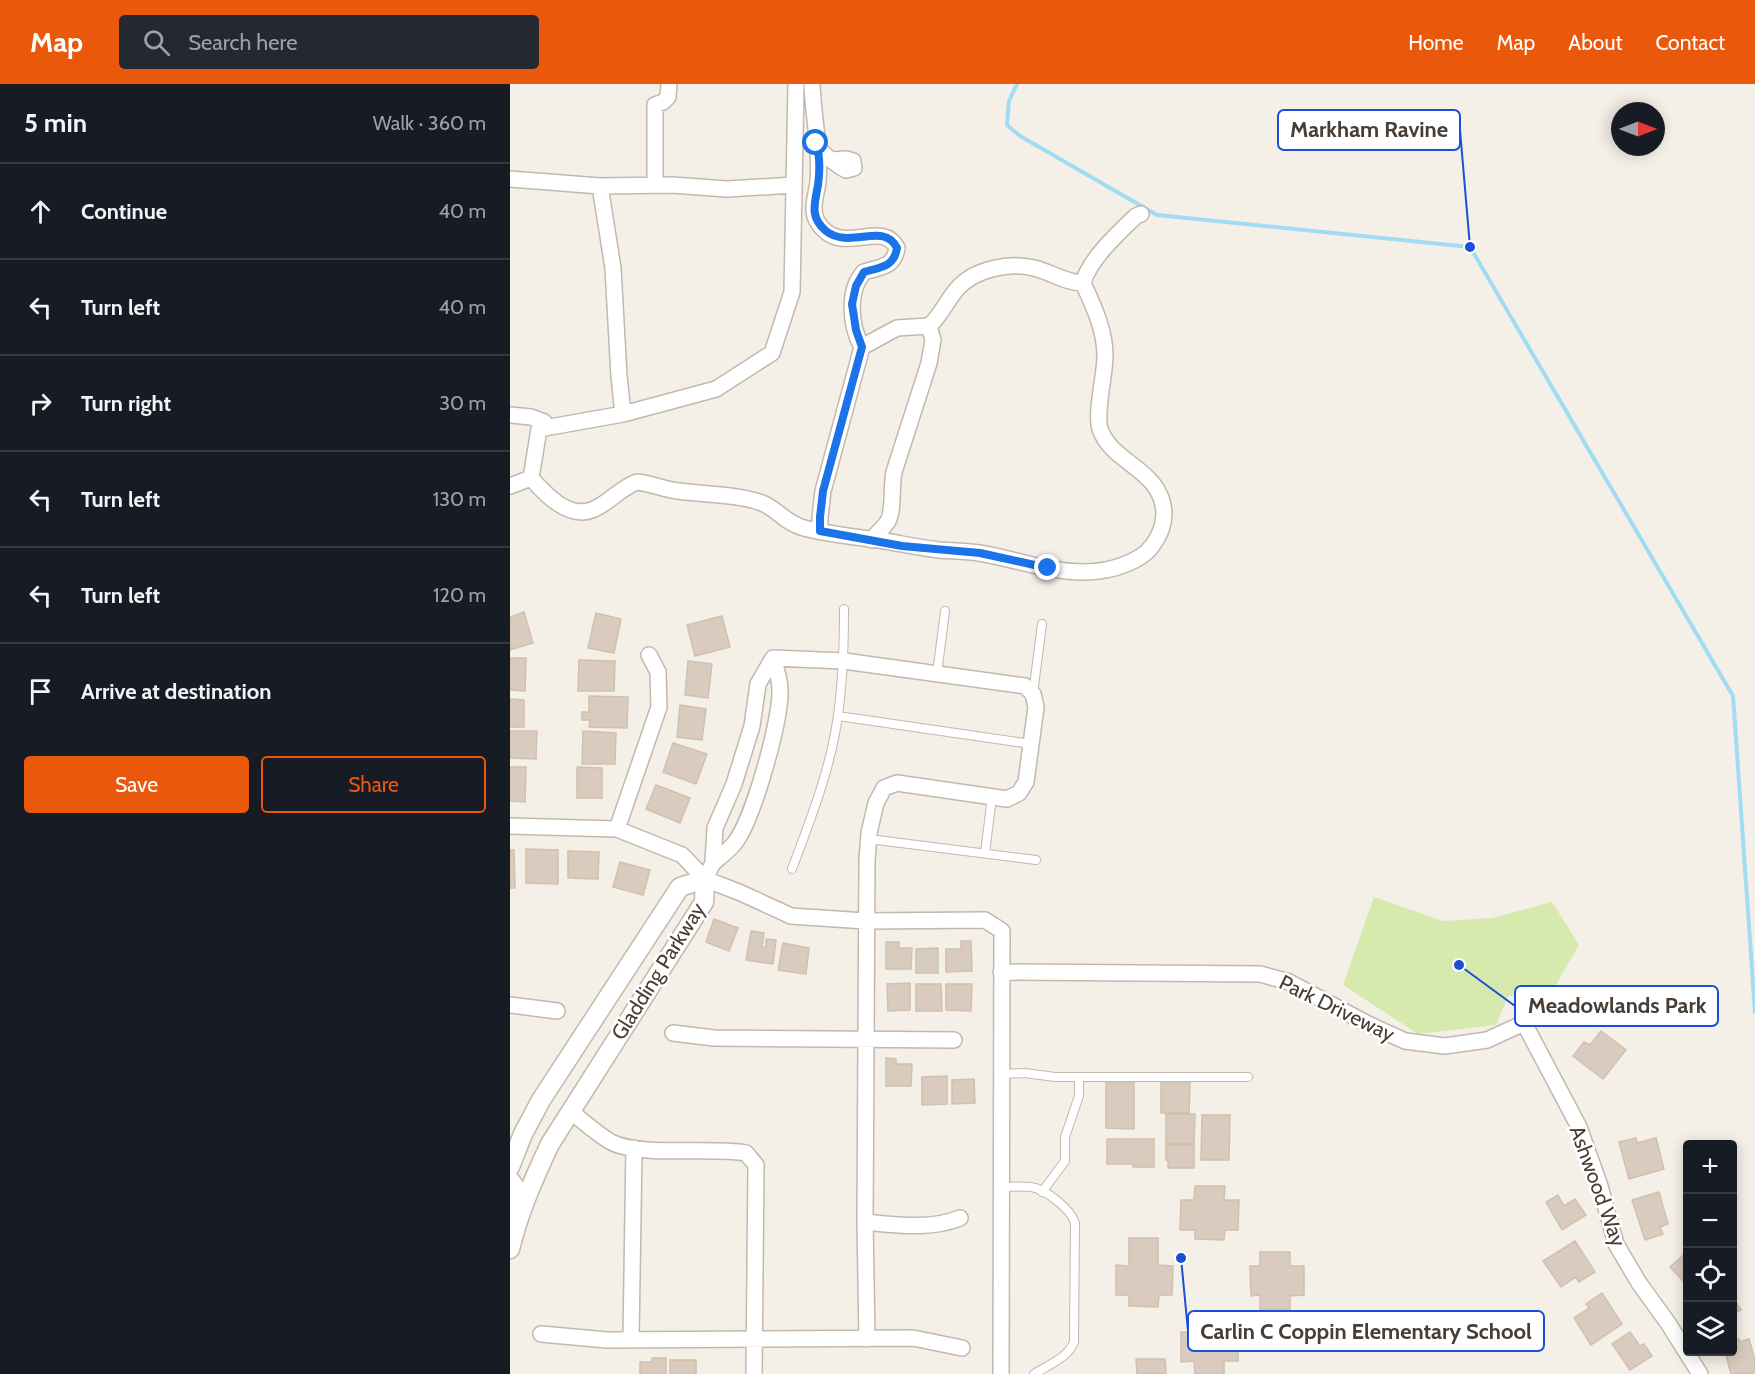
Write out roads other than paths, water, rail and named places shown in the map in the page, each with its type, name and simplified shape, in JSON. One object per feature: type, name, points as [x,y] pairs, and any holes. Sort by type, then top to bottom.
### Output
[{"type":"street","points":[[655,185],[655,105],[668,97],[669,84]]},
{"type":"street","points":[[531,478],[539,429],[623,414],[716,389],[772,353],[792,292],[796,84]]},
{"type":"street","points":[[812,84],[819,174],[814,210],[816,219],[831,234],[844,239],[884,236],[891,238],[897,248],[896,255],[890,262],[879,269],[864,272],[856,286],[853,313],[862,347],[823,491],[820,531]]},
{"type":"street","points":[[818,148],[832,160]]},
{"type":"street","points":[[510,179],[600,186],[655,185],[727,189],[794,185]]},
{"type":"street","points":[[600,186],[613,268],[623,414]]},
{"type":"street","points":[[531,478],[558,505],[581,512],[592,510],[637,482],[671,490],[764,503],[787,522],[805,528],[902,546],[980,553],[1048,568],[1095,573],[1126,564],[1148,552],[1157,540],[1163,524],[1164,512],[1161,499],[1152,482],[1139,468],[1118,453],[1105,439],[1099,427],[1105,357],[1103,333],[1083,283],[1086,273],[1106,245],[1141,213]]},
{"type":"street","points":[[862,347],[897,328],[929,326],[957,289],[968,279],[984,272],[1023,267],[1051,273],[1076,283],[1083,283]]},
{"type":"street","points":[[872,540],[887,522],[891,513],[894,472],[929,363],[933,340],[929,326]]},
{"type":"street","points":[[510,415],[539,419],[544,422],[545,428]]},
{"type":"street","points":[[510,486],[531,478]]},
{"type":"street","points":[[617,829],[659,707],[658,672],[648,655]]},
{"type":"street","points":[[773,658],[844,661],[1024,686],[1034,694],[1036,707],[1026,782],[1019,793],[1007,799],[897,783],[884,788],[876,803],[869,839],[866,921],[867,1339]]},
{"type":"street","points":[[709,871],[715,828],[734,783],[749,734],[758,684],[773,658]]},
{"type":"street","points":[[709,871],[734,844],[744,826],[761,780],[781,688],[773,658]]},
{"type":"street","points":[[510,826],[617,829],[682,855],[741,893],[791,916],[866,921],[984,920],[1002,931],[1001,1374]]},
{"type":"street","name":"Gladding Parkway","points":[[510,1248],[514,1229],[530,1186],[550,1144],[704,902],[709,871]]},
{"type":"street","name":"Gladding Parkway","points":[[510,1167],[523,1134],[541,1100],[680,887],[709,871]]},
{"type":"street","name":"Park Driveway","points":[[1001,972],[1260,974],[1289,982],[1405,1041],[1445,1046],[1487,1040],[1524,1023]]},
{"type":"street","points":[[510,1005],[557,1011]]},
{"type":"street","name":"Ashwood Way","points":[[1524,1023],[1579,1127],[1600,1186],[1616,1244],[1639,1283],[1668,1323],[1700,1374]]},
{"type":"street","points":[[673,1033],[714,1038],[954,1040]]},
{"type":"street","points":[[570,1111],[613,1143],[634,1148],[727,1150],[746,1153],[756,1165],[754,1374]]},
{"type":"street","points":[[631,1339],[634,1148]]},
{"type":"street","points":[[510,1179],[515,1187],[514,1229]]},
{"type":"street","points":[[865,1222],[908,1226],[945,1224],[960,1218]]},
{"type":"street","points":[[541,1334],[579,1339],[913,1338],[962,1348]]},
{"type":"lane","points":[[792,869],[818,798],[838,716],[844,661],[844,609]]},
{"type":"lane","points":[[937,674],[945,611]]},
{"type":"lane","points":[[1034,694],[1042,624]]},
{"type":"lane","points":[[838,716],[1031,744]]},
{"type":"lane","points":[[985,853],[992,797]]},
{"type":"lane","points":[[869,839],[1036,860]]},
{"type":"lane","points":[[1001,1074],[1079,1077],[1248,1077]]},
{"type":"lane","points":[[1042,1192],[1065,1161],[1065,1137],[1079,1096],[1079,1077]]},
{"type":"lane","points":[[1001,1187],[1033,1187],[1068,1209],[1075,1223],[1076,1332],[1071,1349],[1034,1374]]},
{"type":"waterway","points":[[1017,84],[1009,101],[1007,125],[1020,136],[1157,215],[1470,247],[1733,696],[1755,1012]]},
{"type":"place","name":"Markham Ravine","points":[[1470,247]]},
{"type":"place","name":"Meadowlands Park","points":[[1459,965]]},
{"type":"place","name":"Carlin C Coppin Elementary School","points":[[1181,1258]]}]
